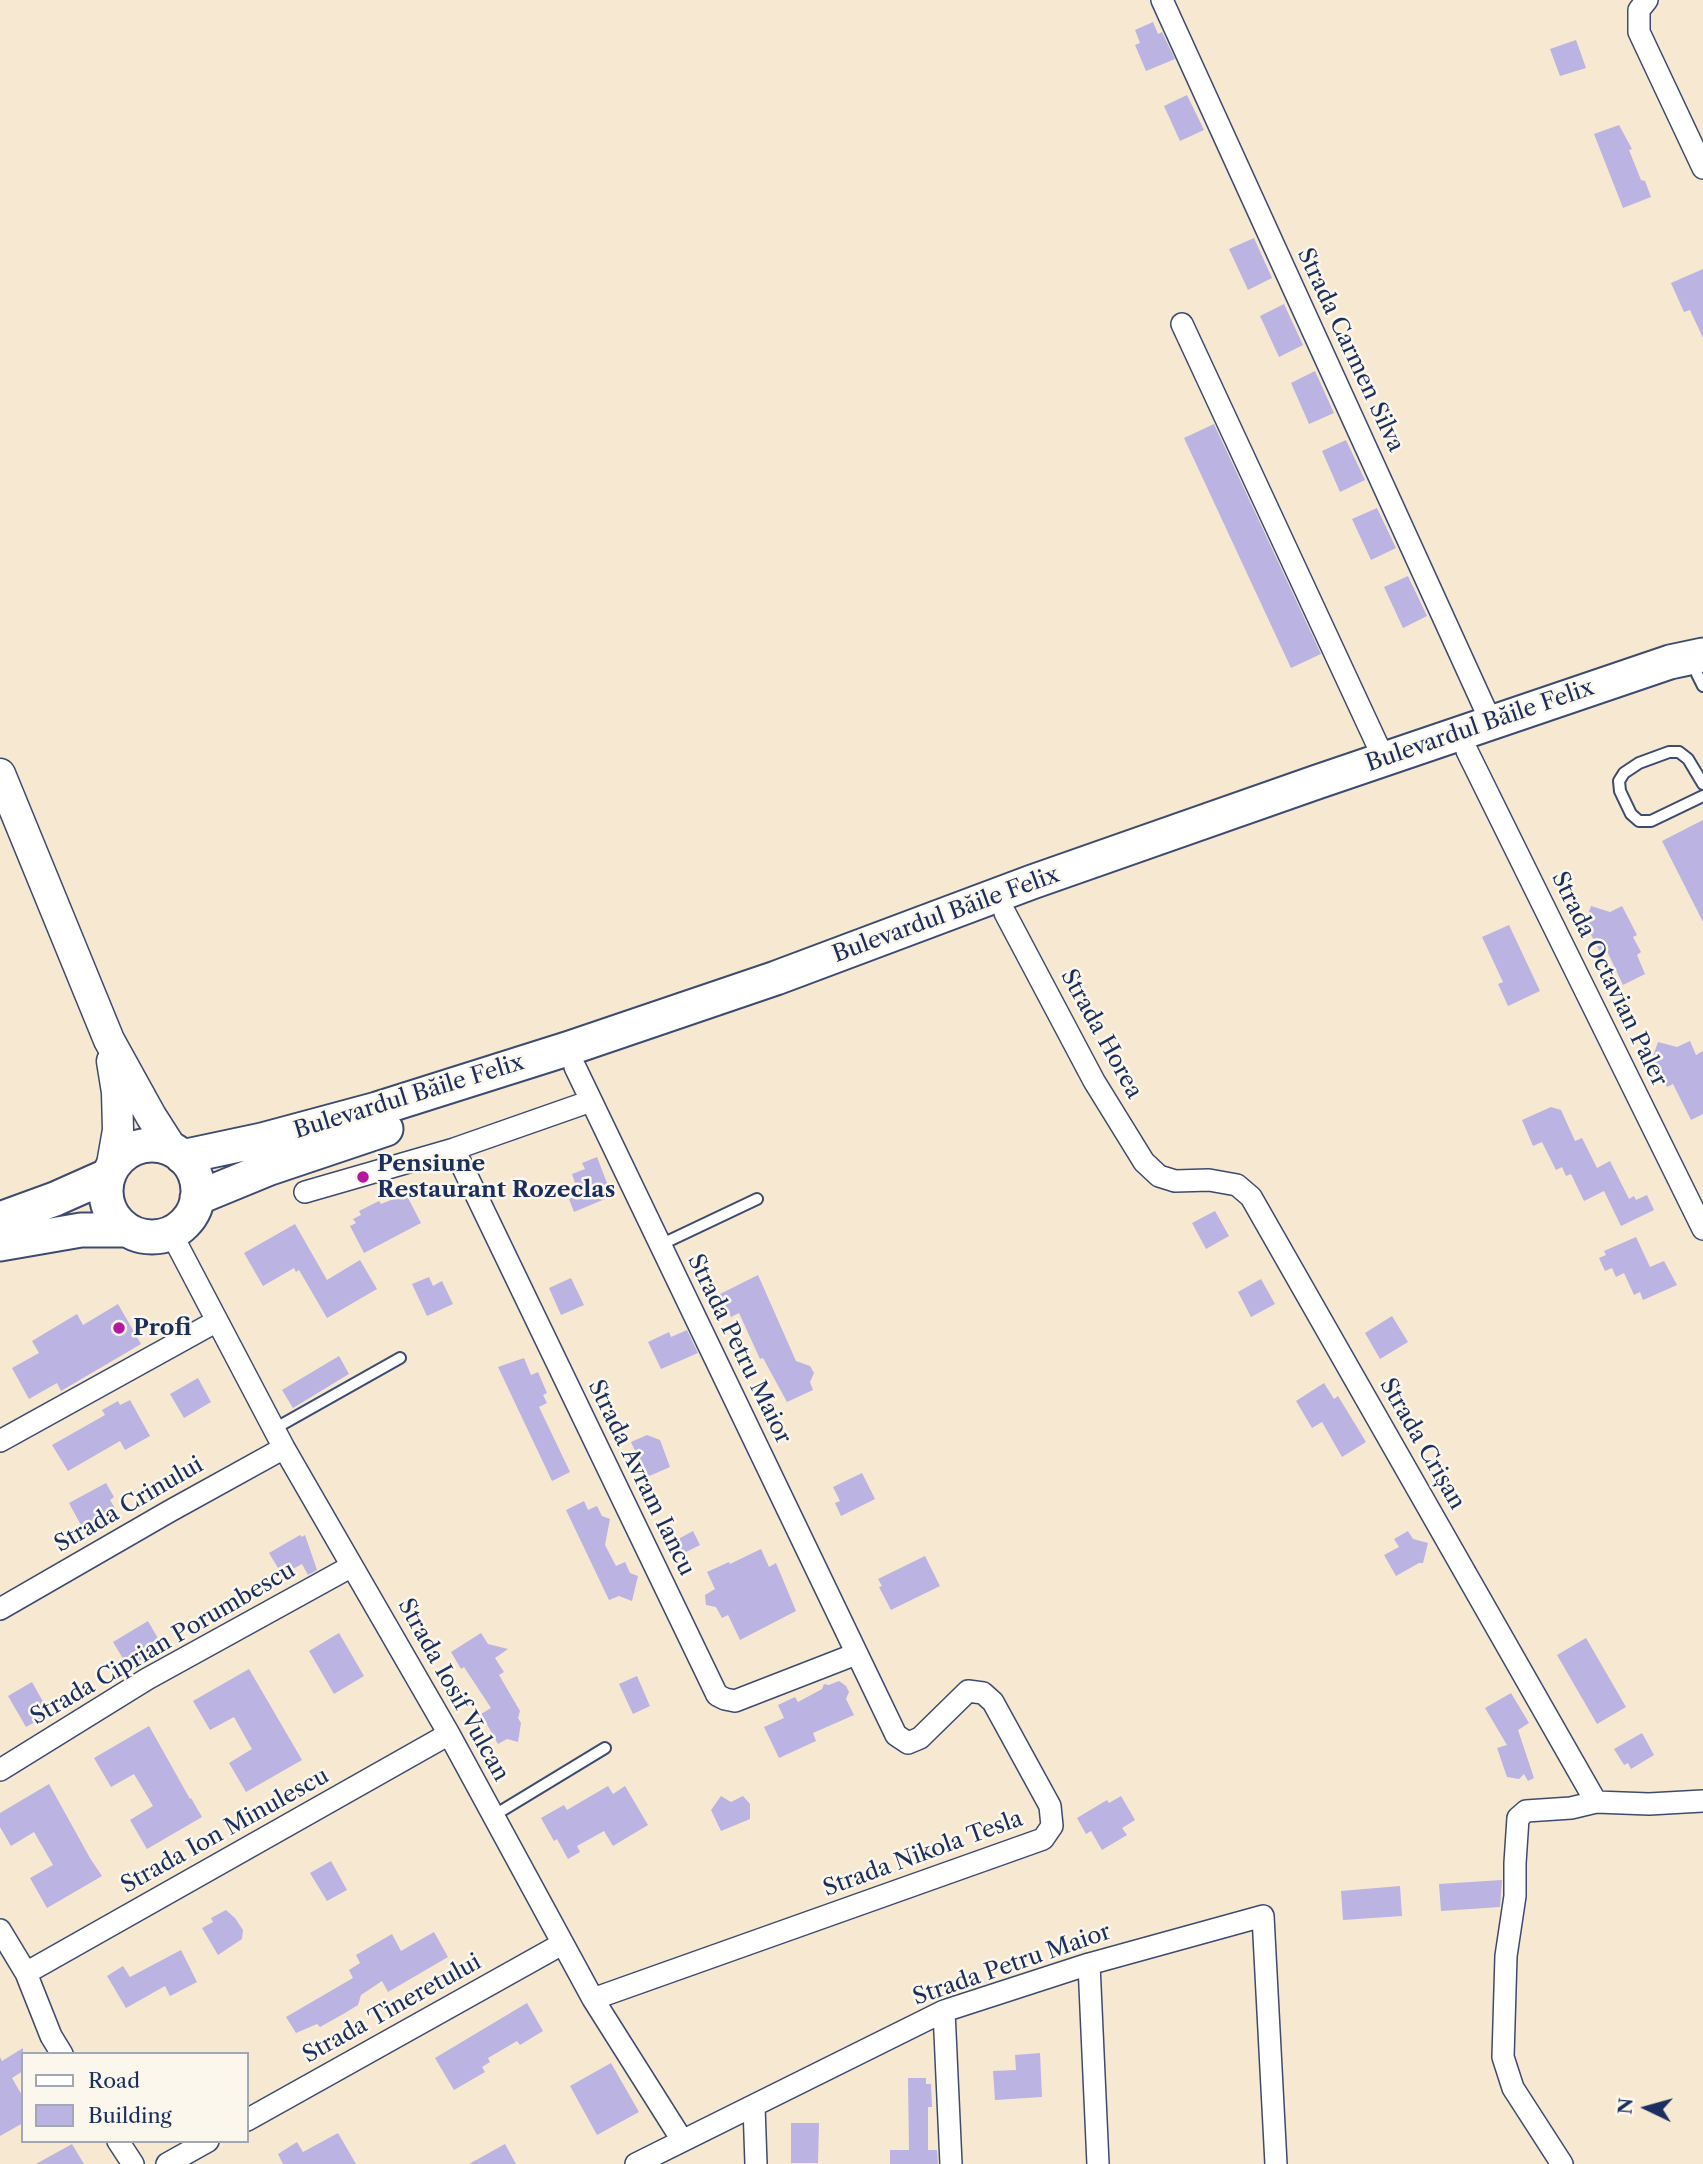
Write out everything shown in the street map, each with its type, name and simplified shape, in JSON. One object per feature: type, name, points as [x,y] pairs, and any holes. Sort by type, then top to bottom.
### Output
[{"type":"main road","name":"Bulevardul Băile Felix","points":[[178,1154],[262,1140],[377,1109],[570,1048],[776,978],[1032,882],[1670,662],[1701,671]]},
{"type":"main road","name":"Bulevardul Băile Felix","points":[[197,1198],[323,1149],[772,1001],[1005,913],[1701,671]]},
{"type":"main road","points":[[0,774],[109,1040],[135,1089],[195,1175],[197,1198],[178,1247],[127,1230],[81,1230],[0,1244]]},
{"type":"main road","points":[[109,1040],[117,1092],[118,1130],[107,1199],[117,1222],[127,1230]]},
{"type":"main road","points":[[0,1220],[55,1199],[110,1172],[120,1157],[137,1147],[160,1145],[178,1154]]},
{"type":"street","name":"Strada Carmen Silva","points":[[1162,1],[1491,722]]},
{"type":"street","points":[[1643,5],[1639,32],[1703,168]]},
{"type":"street","points":[[1182,324],[1384,759]]},
{"type":"street","name":"Strada Octavian Paler","points":[[1467,751],[1703,1229]]},
{"type":"street","name":"Strada Horea","points":[[1005,913],[1094,1081],[1144,1161],[1159,1176]]},
{"type":"street","name":"Strada Petru Maior","points":[[575,1067],[856,1654]]},
{"type":"street","points":[[305,1192],[454,1149],[591,1101]]},
{"type":"street","name":"Strada Avram Iancu","points":[[454,1149],[717,1695],[735,1701],[856,1654]]},
{"type":"street","name":"Strada Crișan","points":[[1159,1176],[1175,1181],[1209,1180],[1237,1185],[1251,1197],[1596,1802]]},
{"type":"street","name":"Strada Iosif Vulcan","points":[[178,1247],[284,1448],[449,1734],[593,1999],[682,2140]]},
{"type":"street","points":[[0,1441],[217,1321]]},
{"type":"street","name":"Strada Crinului","points":[[0,1609],[284,1448]]},
{"type":"street","name":"Strada Ciprian Porumbescu","points":[[0,1770],[146,1679],[352,1566]]},
{"type":"street","name":"Strada Nikola Tesla","points":[[593,1999],[1043,1839],[1052,1826],[1049,1806],[993,1702],[983,1693],[968,1691],[920,1738],[908,1743],[896,1735],[856,1654]]},
{"type":"street","name":"Strada Ion Minulescu","points":[[26,1973],[449,1734]]},
{"type":"street","points":[[1562,2164],[1513,2088],[1503,2057],[1506,1956],[1515,1896],[1518,1818],[1526,1811],[1571,1808],[1596,1802],[1649,1804],[1703,1801]]},
{"type":"street","name":"Strada Petru Maior","points":[[638,2163],[944,2011],[1089,1964],[1263,1916],[1276,2164]]},
{"type":"street","points":[[0,1930],[26,1973],[51,2036],[61,2052]]},
{"type":"street","name":"Strada Tineretului","points":[[248,2119],[562,1944]]},
{"type":"street","points":[[1089,1964],[1098,2164]]},
{"type":"street","points":[[944,2011],[951,2164]]},
{"type":"street","points":[[754,2106],[756,2164]]},
{"type":"street","points":[[119,2143],[133,2164]]},
{"type":"street","points":[[167,2164],[204,2143]]},
{"type":"lane","points":[[1703,785],[1688,759],[1679,752],[1669,752],[1639,763],[1619,781],[1620,791],[1631,814],[1639,821],[1651,821],[1703,796]]},
{"type":"lane","points":[[660,1245],[757,1199]]},
{"type":"lane","points":[[274,1429],[400,1358]]},
{"type":"lane","points":[[493,1816],[606,1748]]},
{"type":"building","points":[[1153,22],[1158,34],[1162,32],[1175,59],[1146,71],[1135,45],[1140,43],[1135,30]]},
{"type":"building","points":[[1576,40],[1586,68],[1560,76],[1550,49]]},
{"type":"building","points":[[1187,95],[1204,130],[1180,141],[1164,106]]},
{"type":"building","points":[[1619,125],[1632,149],[1629,150],[1641,180],[1645,181],[1651,197],[1623,208],[1594,134]]},
{"type":"building","points":[[1254,238],[1272,278],[1248,290],[1229,249]]},
{"type":"building","points":[[1703,269],[1703,338],[1690,310],[1684,312],[1671,283]]},
{"type":"building","points":[[1284,304],[1303,345],[1279,357],[1260,316]]},
{"type":"building","points":[[1315,371],[1334,413],[1309,424],[1291,383]]},
{"type":"building","points":[[1214,424],[1321,654],[1291,668],[1184,438]]},
{"type":"building","points":[[1346,440],[1365,480],[1340,492],[1322,451]]},
{"type":"building","points":[[1377,508],[1396,548],[1371,560],[1352,519]]},
{"type":"building","points":[[1408,576],[1427,616],[1403,628],[1384,587]]},
{"type":"building","points":[[1703,820],[1703,922],[1662,841]]},
{"type":"building","points":[[1591,906],[1610,912],[1622,906],[1637,935],[1633,937],[1641,952],[1637,955],[1645,974],[1623,985],[1606,949],[1600,952],[1585,923]]},
{"type":"building","points":[[1509,925],[1540,991],[1508,1006],[1498,984],[1503,982],[1482,937]]},
{"type":"building","points":[[1690,1041],[1696,1055],[1703,1051],[1703,1114],[1691,1120],[1673,1084],[1667,1087],[1652,1059],[1658,1042],[1677,1047]]},
{"type":"building","points":[[1551,1107],[1561,1110],[1575,1141],[1582,1138],[1597,1168],[1610,1161],[1629,1199],[1634,1196],[1636,1200],[1647,1195],[1654,1210],[1621,1226],[1604,1191],[1584,1201],[1571,1174],[1566,1176],[1562,1167],[1556,1170],[1542,1142],[1533,1146],[1522,1120]]},
{"type":"building","points":[[597,1157],[612,1196],[574,1212],[569,1199],[579,1195],[572,1174],[585,1169],[582,1163]]},
{"type":"building","points":[[406,1194],[421,1223],[364,1253],[350,1226],[356,1223],[353,1219],[361,1215],[359,1211],[379,1201],[381,1204]]},
{"type":"building","points":[[1215,1211],[1229,1236],[1206,1249],[1192,1223]]},
{"type":"building","points":[[295,1224],[327,1280],[360,1260],[377,1289],[327,1318],[299,1270],[296,1272],[294,1268],[263,1286],[244,1253]]},
{"type":"building","points":[[1636,1237],[1650,1267],[1664,1261],[1677,1285],[1643,1300],[1640,1292],[1634,1295],[1624,1273],[1616,1277],[1612,1268],[1605,1271],[1599,1258],[1606,1255],[1604,1251]]},
{"type":"building","points":[[758,1275],[796,1361],[810,1366],[814,1373],[810,1382],[813,1390],[787,1402],[763,1358],[760,1359],[739,1313],[731,1317],[720,1294]]},
{"type":"building","points":[[429,1277],[433,1286],[442,1281],[453,1304],[427,1316],[412,1284]]},
{"type":"building","points":[[571,1278],[584,1305],[561,1315],[549,1288]]},
{"type":"building","points":[[1261,1279],[1275,1304],[1251,1317],[1238,1292]]},
{"type":"building","points":[[118,1304],[141,1344],[61,1391],[57,1383],[29,1399],[12,1368],[39,1353],[32,1341],[77,1314],[83,1325]]},
{"type":"building","points":[[1392,1316],[1408,1342],[1380,1359],[1365,1333]]},
{"type":"building","points":[[687,1330],[698,1353],[661,1369],[648,1342],[669,1332],[671,1337]]},
{"type":"building","points":[[339,1356],[349,1374],[293,1408],[282,1390]]},
{"type":"building","points":[[524,1358],[531,1375],[538,1372],[547,1393],[543,1395],[547,1403],[539,1407],[570,1472],[552,1481],[498,1367]]},
{"type":"building","points":[[198,1378],[211,1402],[184,1418],[170,1394]]},
{"type":"building","points":[[1324,1383],[1334,1399],[1338,1396],[1366,1442],[1342,1457],[1322,1422],[1312,1428],[1296,1401]]},
{"type":"building","points":[[130,1400],[150,1436],[125,1450],[120,1441],[68,1471],[52,1445],[105,1415],[102,1410],[118,1401],[120,1405]]},
{"type":"building","points":[[647,1435],[660,1440],[670,1467],[647,1477],[631,1442]]},
{"type":"building","points":[[862,1473],[875,1499],[841,1516],[835,1503],[840,1501],[833,1487]]},
{"type":"building","points":[[106,1483],[114,1497],[110,1500],[119,1515],[98,1527],[97,1524],[83,1529],[69,1503]]},
{"type":"building","points":[[584,1501],[588,1510],[597,1506],[602,1516],[610,1519],[605,1545],[616,1566],[625,1562],[630,1573],[638,1576],[632,1601],[619,1596],[609,1600],[566,1510]]},
{"type":"building","points":[[693,1531],[700,1545],[676,1557],[669,1544]]},
{"type":"building","points":[[1408,1531],[1413,1539],[1428,1543],[1423,1563],[1396,1576],[1384,1555],[1399,1547],[1394,1539]]},
{"type":"building","points":[[300,1535],[305,1535],[317,1570],[308,1575],[302,1564],[291,1570],[287,1563],[278,1568],[269,1553]]},
{"type":"building","points":[[761,1549],[769,1567],[776,1563],[796,1611],[740,1640],[728,1615],[722,1618],[716,1607],[706,1605],[705,1595],[715,1589],[707,1572]]},
{"type":"building","points":[[925,1556],[940,1586],[891,1610],[879,1587],[882,1586],[878,1579]]},
{"type":"building","points":[[148,1621],[163,1647],[128,1667],[113,1642]]},
{"type":"building","points":[[339,1633],[364,1676],[334,1694],[309,1651]]},
{"type":"building","points":[[481,1633],[488,1644],[508,1649],[495,1658],[504,1672],[499,1675],[520,1711],[518,1742],[507,1739],[498,1744],[481,1714],[491,1708],[451,1652]]},
{"type":"building","points":[[1586,1638],[1626,1707],[1597,1724],[1557,1655]]},
{"type":"building","points":[[249,1669],[302,1760],[246,1792],[229,1763],[252,1749],[234,1717],[210,1730],[193,1701]]},
{"type":"building","points":[[637,1676],[650,1706],[633,1714],[619,1684]]},
{"type":"building","points":[[839,1681],[849,1692],[846,1699],[854,1715],[813,1733],[816,1741],[779,1758],[764,1727],[784,1718],[778,1705],[795,1697],[798,1702],[822,1689],[824,1684]]},
{"type":"building","points":[[32,1682],[50,1714],[26,1727],[8,1696]]},
{"type":"building","points":[[1511,1693],[1529,1723],[1518,1730],[1534,1778],[1528,1781],[1524,1774],[1519,1779],[1507,1777],[1497,1748],[1507,1745],[1485,1708]]},
{"type":"building","points":[[149,1726],[202,1817],[147,1849],[130,1820],[153,1806],[134,1774],[111,1787],[94,1758]]},
{"type":"building","points":[[1642,1733],[1654,1755],[1631,1769],[1628,1763],[1624,1765],[1614,1749]]},
{"type":"building","points":[[49,1784],[102,1876],[47,1908],[30,1878],[53,1865],[34,1832],[11,1846],[0,1827],[0,1813]]},
{"type":"building","points":[[608,1786],[613,1794],[625,1786],[648,1825],[613,1846],[604,1831],[577,1846],[580,1852],[568,1859],[541,1818],[564,1805],[567,1810]]},
{"type":"building","points":[[721,1796],[731,1802],[743,1796],[750,1804],[750,1819],[721,1831],[711,1810]]},
{"type":"building","points":[[1121,1796],[1135,1820],[1122,1828],[1127,1835],[1102,1850],[1091,1831],[1086,1834],[1077,1818],[1107,1800],[1109,1803]]},
{"type":"building","points":[[331,1861],[347,1890],[327,1901],[310,1873]]},
{"type":"building","points":[[1502,1880],[1500,1907],[1441,1911],[1439,1884]]},
{"type":"building","points":[[1400,1886],[1402,1916],[1343,1920],[1341,1891]]},
{"type":"building","points":[[226,1910],[243,1930],[242,1939],[218,1955],[202,1928],[213,1922],[211,1918]]},
{"type":"building","points":[[434,1932],[448,1957],[388,1992],[382,1981],[361,1995],[358,2005],[345,2013],[320,2027],[317,2024],[296,2033],[286,2017],[353,1978],[349,1970],[360,1963],[356,1955],[392,1934],[401,1951]]},
{"type":"building","points":[[181,1950],[197,1982],[170,1996],[165,1986],[126,2008],[107,1976],[123,1966],[130,1977]]},
{"type":"building","points":[[527,2003],[543,2031],[520,2045],[517,2041],[488,2058],[490,2062],[482,2067],[485,2072],[454,2090],[435,2058]]},
{"type":"building","points":[[23,2048],[21,2072],[12,2078],[21,2094],[21,2124],[0,2136],[0,2057],[2,2061]]},
{"type":"building","points":[[1040,2053],[1042,2097],[995,2100],[993,2071],[1016,2070],[1015,2055]]},
{"type":"building","points":[[611,2063],[639,2112],[597,2135],[570,2086]]},
{"type":"building","points":[[908,2078],[926,2078],[926,2084],[931,2084],[928,2150],[937,2150],[938,2164],[890,2164],[890,2150],[909,2150]]},
{"type":"building","points":[[791,2123],[819,2123],[818,2163],[791,2163]]},
{"type":"building","points":[[338,2133],[356,2164],[283,2164],[278,2154],[297,2142],[303,2152]]},
{"type":"building","points":[[72,2144],[84,2164],[36,2164]]},
{"type":"building","points":[[505,2144],[516,2164],[469,2164]]},
{"type":"place","name":"Pensiune Restaurant Rozeclas","points":[[363,1177]]},
{"type":"place","name":"Profi","points":[[119,1328]]}]
